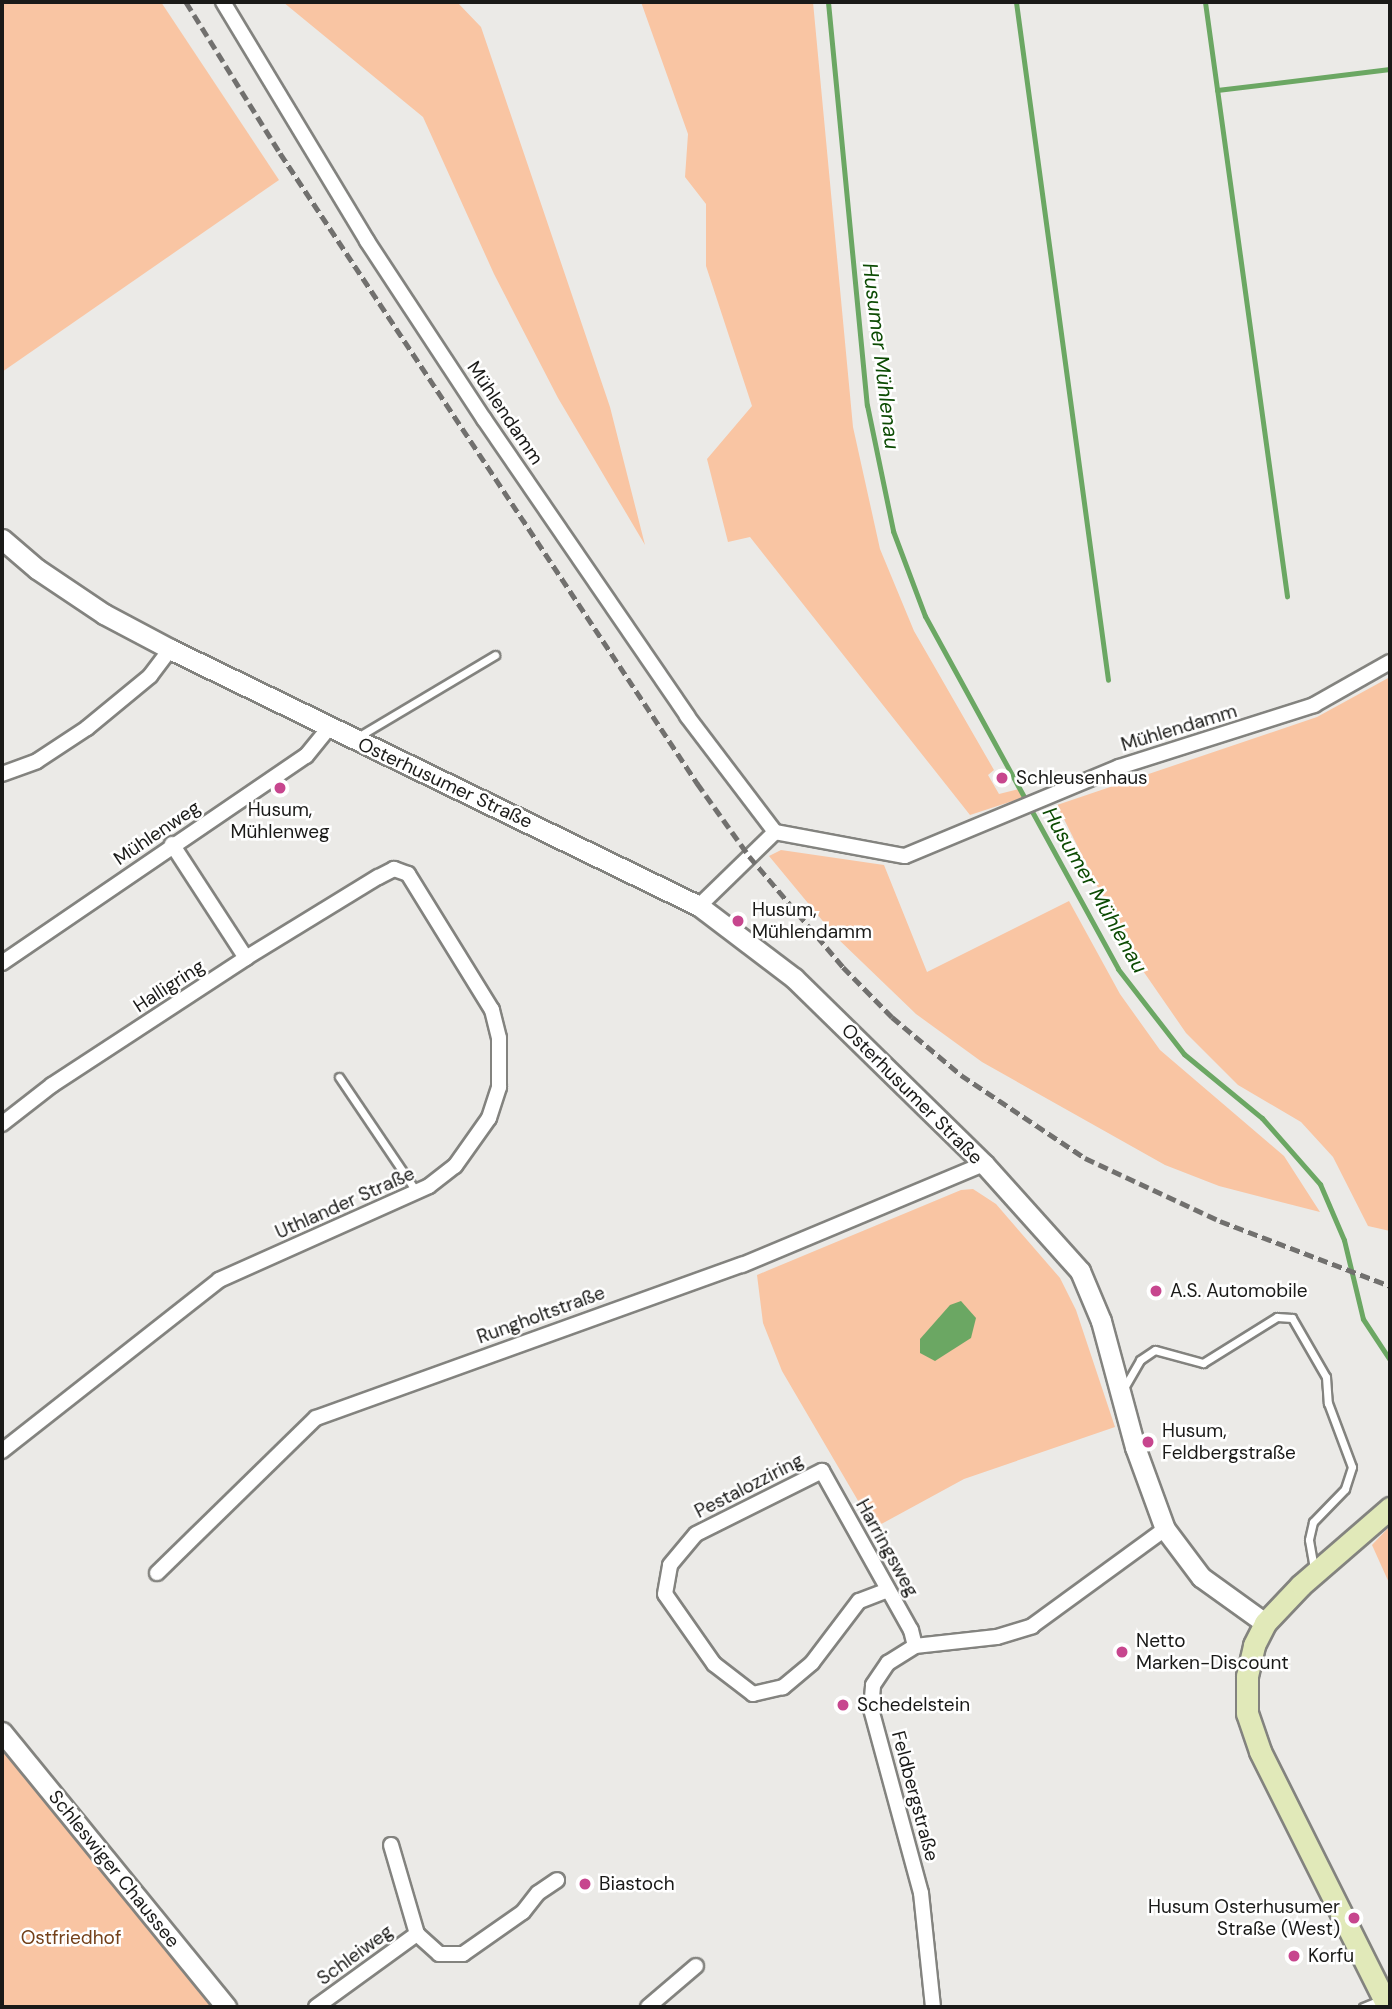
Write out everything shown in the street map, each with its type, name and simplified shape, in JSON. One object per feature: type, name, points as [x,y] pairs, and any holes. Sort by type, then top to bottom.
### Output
[{"type":"main road","points":[[1386,2003],[1260,1751],[1247,1713],[1247,1676],[1254,1645],[1265,1623],[1315,1573],[1390,1508]]},
{"type":"street","name":"Mühlendamm","points":[[223,2],[367,241],[484,419],[688,716],[775,832],[905,856],[1119,767],[1314,705],[1390,663]]},
{"type":"street","name":"Osterhusumer Straße","points":[[2,539],[37,569],[104,614],[170,649],[328,729],[699,906],[794,978],[984,1164],[1080,1271],[1101,1321],[1142,1468],[1165,1529],[1201,1577],[1265,1623]]},
{"type":"street","points":[[2,774],[37,761],[87,728],[150,677],[170,649]]},
{"type":"street","name":"Mühlenweg","points":[[2,963],[172,844],[306,756],[328,729]]},
{"type":"street","points":[[699,906],[775,832]]},
{"type":"street","points":[[172,844],[246,958]]},
{"type":"street","name":"Uthlander Straße","points":[[2,1451],[219,1280],[416,1192],[455,1166],[489,1118],[499,1087],[492,1010],[418,886],[408,874],[394,869],[246,958]]},
{"type":"street","name":"Halligring","points":[[2,1124],[52,1085],[246,958]]},
{"type":"street","name":"Rungholtstraße","points":[[157,1573],[316,1418],[742,1265],[984,1164]]},
{"type":"street","name":"Harringsweg","points":[[821,1471],[888,1590],[915,1646]]},
{"type":"street","name":"Pestalozziring","points":[[821,1471],[696,1534],[670,1565],[665,1594],[714,1664],[753,1694],[783,1687],[812,1663],[859,1601],[888,1590]]},
{"type":"street","name":"Feldbergstraße","points":[[933,2007],[921,1893],[870,1695],[888,1663],[915,1646],[1020,1631],[1165,1529]]},
{"type":"street","name":"Schleswiger Chaussee","points":[[2,1732],[226,2007]]},
{"type":"street","name":"Schleiweg","points":[[391,1844],[417,1934],[439,1954],[463,1954],[523,1912],[538,1893],[557,1880]]},
{"type":"street","name":"Schleiweg","points":[[316,2007],[417,1934]]},
{"type":"street","points":[[648,2007],[696,1966]]},
{"type":"lane","points":[[352,740],[495,655]]},
{"type":"lane","points":[[339,1077],[416,1192]]},
{"type":"lane","points":[[1122,1391],[1140,1360],[1155,1350],[1203,1363],[1277,1317],[1292,1318],[1326,1377],[1328,1403],[1352,1467],[1345,1489],[1313,1522],[1309,1540],[1315,1573]]},
{"type":"lane","points":[[1363,2007],[1386,2003]]},
{"type":"green space","points":[[2,2],[161,2],[279,180],[2,372]]},
{"type":"green space","points":[[283,2],[457,2],[481,27],[610,407],[645,545],[558,398],[494,274],[423,117]]},
{"type":"green space","points":[[641,2],[813,2],[853,427],[880,549],[914,631],[994,770],[988,775],[999,794],[1019,789],[1022,798],[970,815],[750,537],[728,542],[707,459],[752,406],[706,266],[706,204],[685,177],[688,134]]},
{"type":"green space","points":[[1390,677],[1390,1231],[1368,1226],[1333,1157],[1301,1122],[1238,1085],[1186,1033],[1130,952],[1057,805],[1317,717]]},
{"type":"green space","points":[[781,850],[884,865],[927,972],[1069,901],[1120,994],[1160,1050],[1284,1156],[1320,1212],[1219,1186],[1165,1165],[982,1062],[916,1014],[836,937],[769,856]]},
{"type":"green space","points":[[973,1189],[996,1204],[1060,1278],[1076,1310],[1115,1427],[964,1479],[874,1528],[782,1371],[763,1323],[757,1275],[961,1190]]},
{"type":"green space","points":[[1390,1526],[1390,1585],[1372,1545]]},
{"type":"green space","name":"Ostfriedhof","points":[[2,1741],[218,2007],[2,2007]]},
{"type":"shaded area","points":[[961,1301],[976,1318],[971,1338],[935,1361],[920,1353],[920,1339],[950,1305]]},
{"type":"waterway","name":"Husumer Mühlenau","points":[[828,2],[867,405],[893,531],[925,616],[1118,969],[1184,1054],[1262,1118],[1320,1184],[1344,1240],[1363,1319],[1390,1360]]},
{"type":"waterway","points":[[1016,2],[1108,680]]},
{"type":"waterway","points":[[1205,2],[1287,596]]},
{"type":"waterway","points":[[1217,90],[1390,69]]},
{"type":"railway","points":[[186,2],[280,153],[697,783],[749,856],[843,967],[892,1017],[961,1075],[1085,1158],[1220,1221],[1390,1286]]},
{"type":"place","name":"Schleusenhaus","points":[[1002,778]]},
{"type":"place","name":"Husum, Mühlenweg","points":[[280,788]]},
{"type":"place","name":"Husum, Mühlendamm","points":[[738,921]]},
{"type":"place","name":"A.S. Automobile","points":[[1156,1291]]},
{"type":"place","name":"Husum, Feldbergstraße","points":[[1148,1442]]},
{"type":"place","name":"Netto Marken-Discount","points":[[1122,1652]]},
{"type":"place","name":"Schedelstein","points":[[843,1705]]},
{"type":"place","name":"Biastoch","points":[[585,1884]]},
{"type":"place","name":"Husum Osterhusumer Straße (West)","points":[[1354,1918]]},
{"type":"place","name":"Korfu","points":[[1294,1956]]}]
